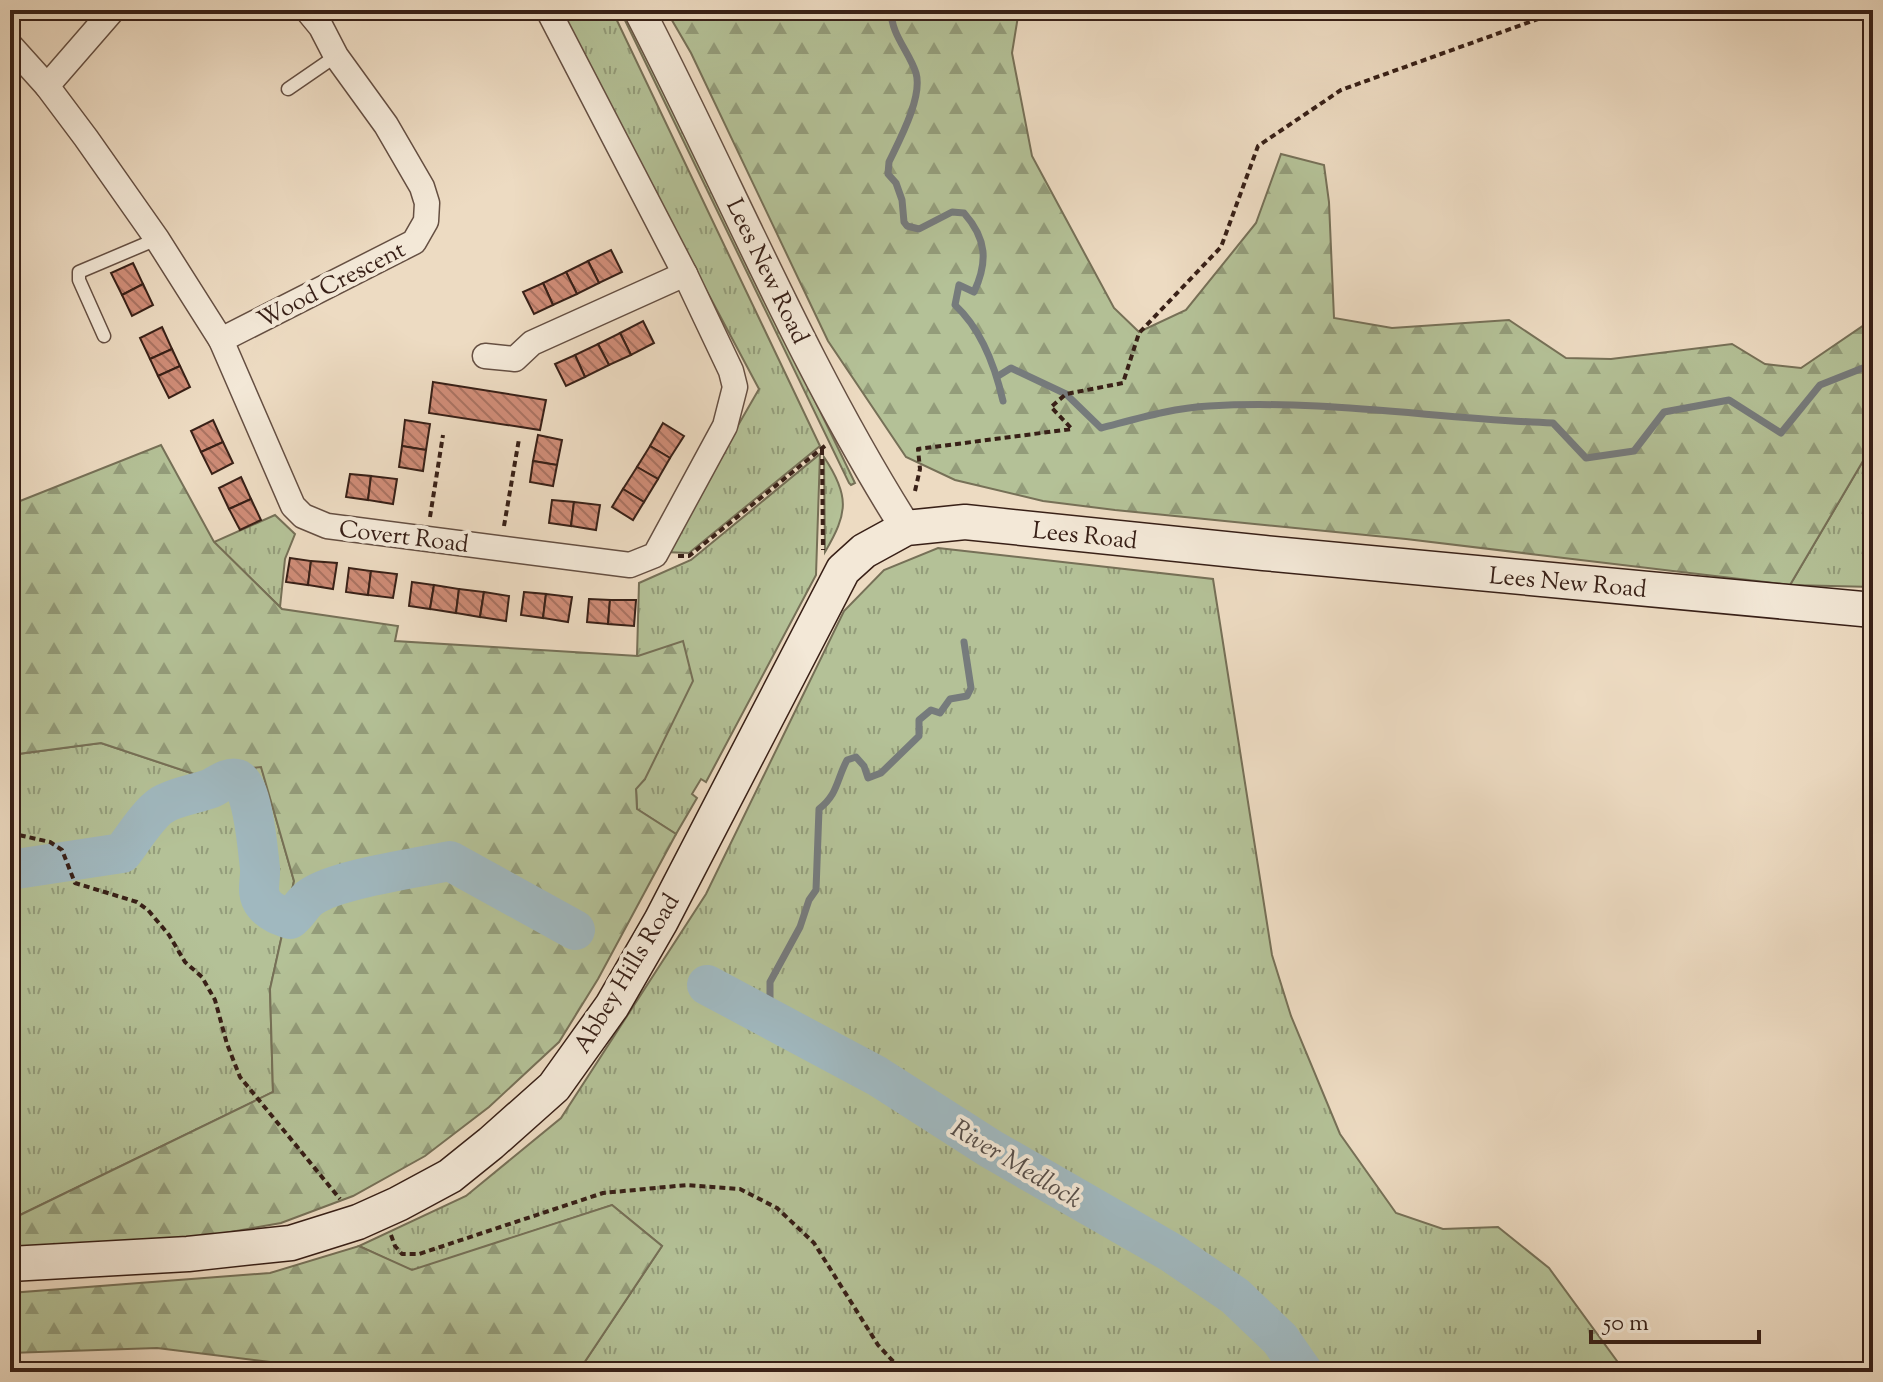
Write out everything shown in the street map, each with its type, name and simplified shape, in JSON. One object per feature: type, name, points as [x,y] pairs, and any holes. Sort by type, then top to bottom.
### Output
[{"type":"main road","name":"Lees Road","points":[[906,528],[965,522],[1264,553]]},
{"type":"main road","name":"Abbey Hills Road","points":[[10,1264],[188,1254],[291,1243],[370,1216],[450,1176],[554,1087],[612,1006],[661,921],[843,570],[864,551],[906,528]]},
{"type":"main road","name":"Lees New Road","points":[[1264,553],[1873,610]]},
{"type":"street","points":[[47,86],[113,10]]},
{"type":"street","name":"Wood Crescent","points":[[221,340],[414,242],[426,221],[427,203],[422,187],[386,125],[307,10]]},
{"type":"street","points":[[548,10],[685,274],[731,371],[735,387],[725,426],[655,555]]},
{"type":"street","name":"Lees New Road","points":[[639,10],[803,342],[868,468],[906,528]]},
{"type":"street","name":"Covert Road","points":[[10,45],[47,86],[157,239],[221,340],[293,506],[303,516],[327,526],[630,565],[655,555]]},
{"type":"street","points":[[485,356],[515,359],[532,343],[685,274]]},
{"type":"lane","points":[[288,89],[336,56]]},
{"type":"lane","points":[[104,336],[79,280],[79,272],[157,239]]},
{"type":"path","points":[[906,528],[920,469],[918,449],[1072,429],[1051,407],[1066,394],[1123,383],[1139,333],[1221,247],[1258,146],[1341,90],[1563,10]]},
{"type":"path","points":[[427,539],[443,435]]},
{"type":"path","points":[[501,549],[519,439]]},
{"type":"path","points":[[655,555],[689,556],[824,447],[823,559]]},
{"type":"path","points":[[10,833],[50,842],[62,850],[75,883],[137,902],[148,910],[169,935],[185,962],[202,977],[215,1000],[240,1077],[402,1254],[419,1254],[603,1193],[687,1185],[740,1189],[777,1208],[814,1243],[878,1345],[903,1372]]},
{"type":"green space","points":[[557,10],[612,10],[820,446],[689,553],[665,552],[759,389]]},
{"type":"green space","points":[[620,10],[625,10],[855,483],[851,485],[849,483]]},
{"type":"green space","points":[[666,10],[1019,10],[1012,53],[1032,156],[1114,308],[1139,332],[1186,310],[1256,223],[1281,154],[1324,165],[1329,202],[1334,318],[1392,328],[1509,320],[1566,358],[1611,359],[1732,344],[1765,364],[1801,368],[1873,319],[1873,444],[1790,585],[1406,539],[1043,501],[955,480],[906,457],[828,341],[691,53]]},
{"type":"green space","points":[[1873,444],[1873,587],[1790,585]]},
{"type":"green space","points":[[161,445],[214,542],[282,609],[398,626],[395,641],[638,656],[683,641],[693,681],[645,779],[636,789],[637,809],[676,834],[598,979],[559,1042],[489,1107],[425,1156],[353,1196],[281,1223],[191,1239],[12,1249],[14,1218],[273,1092],[270,989],[294,881],[261,767],[194,774],[101,743],[10,755],[10,505]]},
{"type":"green space","points":[[820,454],[816,575],[706,782],[701,779],[692,794],[697,798],[676,834],[637,809],[636,788],[645,779],[637,656],[639,583],[691,560]]},
{"type":"green space","points":[[824,457],[838,483],[843,504],[838,526],[825,552]]},
{"type":"green space","points":[[275,515],[295,534],[285,559],[280,607],[214,542]]},
{"type":"green space","points":[[938,548],[1213,579],[1272,955],[1291,1016],[1340,1134],[1396,1213],[1443,1229],[1498,1227],[1549,1268],[1625,1372],[578,1372],[662,1246],[612,1205],[412,1271],[359,1246],[466,1196],[561,1118],[706,894],[844,611],[884,570]]},
{"type":"green space","points":[[101,743],[194,774],[261,766],[294,881],[270,989],[273,1092],[14,1218],[10,1249],[10,755]]},
{"type":"green space","points":[[612,1205],[662,1246],[578,1372],[352,1372],[157,1348],[10,1353],[10,1293],[270,1273],[359,1246],[412,1270]]},
{"type":"building","points":[[611,250],[622,272],[599,283],[588,261]]},
{"type":"building","points":[[588,261],[599,283],[577,294],[566,272]]},
{"type":"building","points":[[133,263],[143,284],[122,295],[111,273]]},
{"type":"building","points":[[566,272],[577,294],[553,305],[543,283]]},
{"type":"building","points":[[543,283],[553,305],[534,314],[523,292]]},
{"type":"building","points":[[143,284],[153,305],[132,316],[122,295]]},
{"type":"building","points":[[643,321],[654,343],[631,355],[620,333]]},
{"type":"building","points":[[162,327],[172,349],[150,359],[140,338]]},
{"type":"building","points":[[620,333],[631,355],[609,365],[598,344]]},
{"type":"building","points":[[598,344],[609,365],[585,377],[575,355]]},
{"type":"building","points":[[172,349],[180,366],[158,376],[150,359]]},
{"type":"building","points":[[575,355],[585,377],[566,386],[555,364]]},
{"type":"building","points":[[180,366],[190,387],[169,398],[158,376]]},
{"type":"building","points":[[433,382],[546,400],[540,430],[429,413]]},
{"type":"building","points":[[213,420],[223,442],[201,452],[191,431]]},
{"type":"building","points":[[405,420],[430,424],[426,450],[402,446]]},
{"type":"building","points":[[663,423],[684,436],[670,458],[650,446]]},
{"type":"building","points":[[538,435],[562,440],[557,465],[533,461]]},
{"type":"building","points":[[223,442],[233,463],[212,474],[201,452]]},
{"type":"building","points":[[402,446],[426,450],[423,471],[399,467]]},
{"type":"building","points":[[650,446],[670,458],[658,479],[637,467]]},
{"type":"building","points":[[533,461],[557,465],[553,486],[530,482]]},
{"type":"building","points":[[637,467],[658,479],[644,502],[623,489]]},
{"type":"building","points":[[350,474],[371,476],[368,500],[346,497]]},
{"type":"building","points":[[371,476],[397,479],[393,504],[368,500]]},
{"type":"building","points":[[241,477],[251,499],[229,509],[219,488]]},
{"type":"building","points":[[623,489],[644,502],[633,520],[612,507]]},
{"type":"building","points":[[251,499],[261,520],[240,530],[229,509]]},
{"type":"building","points":[[552,500],[574,502],[571,526],[549,523]]},
{"type":"building","points":[[574,502],[600,505],[596,530],[571,526]]},
{"type":"building","points":[[290,558],[311,561],[308,585],[286,582]]},
{"type":"building","points":[[311,561],[337,563],[333,589],[308,585]]},
{"type":"building","points":[[349,568],[371,571],[368,595],[346,592]]},
{"type":"building","points":[[371,571],[397,574],[393,598],[368,595]]},
{"type":"building","points":[[412,582],[434,585],[430,609],[409,606]]},
{"type":"building","points":[[434,585],[459,589],[456,613],[430,609]]},
{"type":"building","points":[[459,589],[484,592],[480,617],[456,613]]},
{"type":"building","points":[[484,592],[509,596],[506,621],[480,617]]},
{"type":"building","points":[[524,592],[546,594],[543,618],[521,615]]},
{"type":"building","points":[[546,594],[572,597],[568,622],[543,618]]},
{"type":"building","points":[[589,599],[610,600],[608,624],[587,622]]},
{"type":"building","points":[[610,600],[636,600],[634,626],[608,624]]},
{"type":"waterway","points":[[891,10],[894,27],[913,65],[917,83],[913,106],[889,162],[888,174],[896,183],[907,226],[919,229],[952,212],[964,213],[977,232],[983,251],[979,281],[974,292],[959,285],[955,305],[986,349],[1003,401]]},
{"type":"waterway","points":[[998,376],[1011,368],[1066,394],[1101,428],[1195,407],[1338,407],[1553,423],[1586,458],[1634,451],[1664,412],[1729,400],[1781,433],[1820,385],[1873,364]]},
{"type":"waterway","points":[[782,1025],[781,1009],[770,1002],[770,982],[816,890],[819,809],[833,792],[847,760],[856,757],[864,766],[868,778],[881,773],[919,736],[919,720],[931,710],[940,713],[950,699],[967,696],[971,688],[964,642]]},
{"type":"waterway","name":"River Medlock","points":[[10,870],[122,853],[146,820],[162,805],[234,778],[242,784],[251,806],[261,900],[279,915],[290,919],[311,897],[339,885],[450,861],[575,930]]},
{"type":"waterway","name":"River Medlock","points":[[707,985],[877,1076],[991,1149],[1172,1253],[1235,1296],[1280,1339],[1303,1372]]}]
